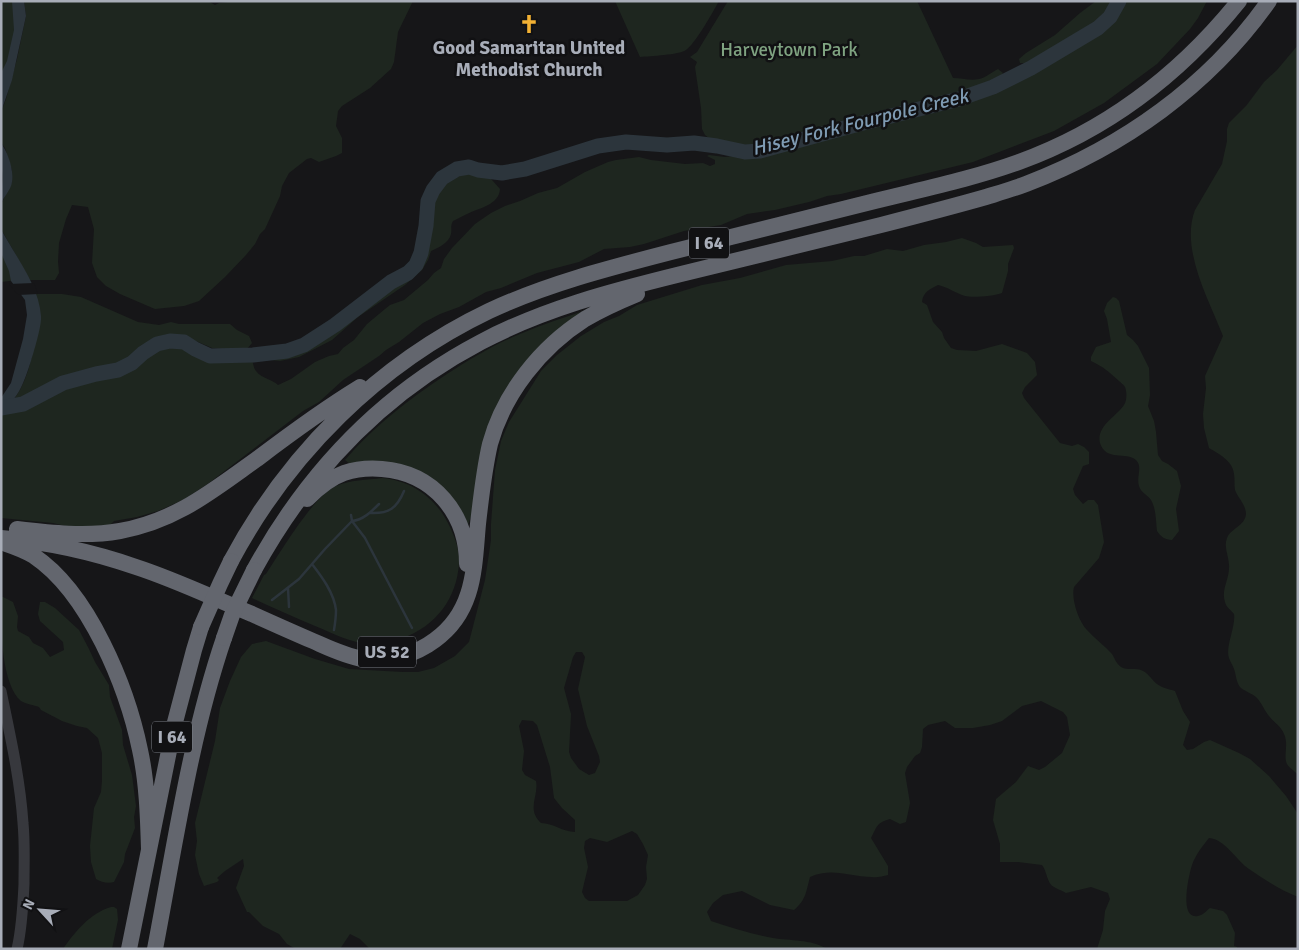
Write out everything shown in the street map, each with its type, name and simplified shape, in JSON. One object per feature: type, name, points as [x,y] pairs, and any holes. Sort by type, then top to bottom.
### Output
[{"type":"highway","name":"I 64","points":[[129,949],[174,726],[201,628],[230,561],[266,503],[304,452],[362,394],[426,346],[461,325],[497,307],[546,288],[635,262],[964,179],[1021,161],[1047,150],[1102,122],[1130,105],[1154,87],[1200,46],[1239,1]]},
{"type":"highway","name":"I 64","points":[[154,949],[199,727],[216,661],[232,616],[254,570],[298,498],[358,430],[381,410],[405,390],[455,356],[510,328],[545,314],[595,297],[682,274],[964,204],[1024,185],[1053,173],[1121,138],[1171,104],[1195,84],[1244,34],[1269,1]]},
{"type":"highway","points":[[1,538],[25,540],[76,549],[136,566],[330,649],[351,656],[366,659],[389,659],[414,652],[445,632],[457,617],[467,599],[474,572],[482,490],[491,443],[503,410],[521,380],[555,342],[585,320],[615,303],[682,274]]},
{"type":"highway","points":[[18,529],[66,534],[104,534],[139,527],[174,514],[212,492],[333,404],[365,384],[387,374]]},
{"type":"highway","name":"US 52","points":[[1,527],[18,529],[95,547],[144,562],[204,585],[337,644],[362,651],[398,650],[421,641],[432,634],[446,620],[462,591],[467,567],[467,554],[458,520],[445,500],[435,491],[408,475],[374,469],[345,473],[331,479],[316,490],[280,525]]},
{"type":"highway","points":[[1,543],[32,555],[61,581],[71,592],[88,618],[112,664],[127,702],[140,751],[146,800],[148,851]]},
{"type":"street","points":[[1,691],[16,765],[25,851],[21,926],[17,949]]},
{"type":"green space","points":[[1,1],[17,1],[13,53],[1,81]]},
{"type":"green space","points":[[24,1],[208,1],[215,5],[236,1],[413,1],[398,32],[394,62],[391,69],[370,88],[342,106],[338,111],[336,126],[342,138],[342,153],[319,162],[311,158],[307,159],[289,173],[265,229],[255,244],[225,277],[199,301],[184,306],[155,309],[120,294],[106,286],[97,277],[92,263],[94,229],[88,207],[72,205],[59,243],[59,273],[55,280],[30,280],[1,229],[1,204],[12,182],[12,170],[5,148],[1,143],[1,112],[17,59],[26,16]]},
{"type":"green space","points":[[615,1],[719,1],[699,35],[686,50],[671,54],[640,57]]},
{"type":"green space","name":"Harveytown Park","points":[[728,1],[917,1],[953,78],[979,79],[998,69],[1003,73],[1001,76],[968,91],[937,97],[915,105],[798,136],[778,139],[762,145],[752,146],[726,143],[710,139],[702,129],[695,67],[697,62],[690,57],[697,52]]},
{"type":"green space","points":[[1096,1],[1113,1],[1105,18],[1044,55],[1026,63],[1020,63],[1019,59],[1026,53],[1055,35]]},
{"type":"green space","points":[[1123,1],[1207,1],[1190,29],[1157,64],[1104,103],[1054,131],[973,162],[775,210],[747,214],[721,225],[684,231],[644,244],[604,249],[579,262],[537,273],[486,292],[459,307],[423,323],[399,342],[343,380],[319,402],[303,411],[209,483],[185,499],[158,511],[114,521],[110,525],[98,526],[69,527],[53,523],[1,518],[1,415],[30,405],[61,387],[102,375],[117,374],[131,367],[146,353],[166,344],[177,343],[201,356],[216,361],[252,359],[258,374],[278,385],[291,379],[315,362],[338,354],[354,340],[367,324],[390,305],[404,300],[441,268],[444,259],[452,248],[475,224],[505,206],[557,188],[585,172],[616,160],[639,157],[685,164],[703,163],[710,166],[715,164],[715,160],[707,156],[709,155],[725,157],[749,154],[755,156],[797,148],[839,133],[916,112],[928,111],[988,92],[1021,77],[1097,32],[1112,20]]},
{"type":"green space","points":[[1298,45],[1298,775],[1287,764],[1286,742],[1283,731],[1256,697],[1240,687],[1228,653],[1234,624],[1234,614],[1226,605],[1224,598],[1229,568],[1226,542],[1229,535],[1243,521],[1246,514],[1245,508],[1235,490],[1233,469],[1225,458],[1209,448],[1204,428],[1205,376],[1223,336],[1198,274],[1191,241],[1191,225],[1195,210],[1222,164],[1229,123]]},
{"type":"green space","points":[[464,172],[478,172],[492,180],[500,189],[496,199],[488,205],[453,221],[450,237],[443,245],[431,251],[422,270],[405,285],[358,317],[332,340],[299,357],[280,361],[271,360],[271,357],[287,355],[309,347],[321,340],[365,309],[386,290],[418,269],[427,244],[433,197],[443,183],[453,176]]},
{"type":"green space","points":[[962,238],[983,247],[1013,245],[1014,248],[1008,264],[1002,293],[968,297],[938,285],[927,291],[922,302],[927,305],[933,322],[942,332],[951,348],[957,350],[976,351],[1002,344],[1027,353],[1035,362],[1037,375],[1025,387],[1022,393],[1024,398],[1060,443],[1072,446],[1078,444],[1089,452],[1089,464],[1083,466],[1073,489],[1075,495],[1083,504],[1088,500],[1094,500],[1098,505],[1104,542],[1099,558],[1074,587],[1074,603],[1081,621],[1090,633],[1112,654],[1121,667],[1143,671],[1159,685],[1175,691],[1183,711],[1190,722],[1183,745],[1187,750],[1210,740],[1239,753],[1250,759],[1269,776],[1286,796],[1298,814],[1298,897],[1261,877],[1244,865],[1220,842],[1209,838],[1197,854],[1192,865],[1187,887],[1187,906],[1189,913],[1194,916],[1202,914],[1210,908],[1223,911],[1227,915],[1235,933],[1234,946],[1237,949],[1097,949],[1103,930],[1105,911],[1110,899],[1108,893],[1091,887],[1066,893],[1052,885],[1042,865],[1000,862],[1000,844],[993,820],[996,799],[1016,782],[1028,766],[1039,770],[1062,753],[1070,735],[1067,717],[1063,712],[1041,701],[1022,706],[1002,721],[990,725],[973,728],[955,728],[945,721],[928,725],[923,729],[920,753],[915,756],[905,773],[910,803],[906,822],[900,824],[890,819],[882,822],[871,838],[888,866],[888,875],[864,877],[841,873],[818,874],[810,877],[803,899],[794,910],[770,905],[742,891],[723,895],[713,903],[707,912],[711,921],[726,926],[773,938],[814,943],[827,949],[370,949],[360,939],[350,934],[340,949],[296,949],[287,944],[279,934],[263,926],[247,912],[236,888],[244,866],[243,859],[217,878],[219,880],[217,882],[204,886],[195,855],[197,841],[195,823],[215,741],[220,708],[241,657],[252,644],[266,641],[349,669],[418,672],[434,668],[455,656],[469,642],[485,580],[491,540],[495,470],[501,441],[509,422],[541,371],[557,355],[581,336],[637,305],[702,285],[740,278],[786,265],[864,256],[887,249],[903,251],[924,245]],"holes":[[[576,652],[582,652],[585,657],[578,689],[587,726],[600,762],[595,773],[589,775],[579,769],[569,752],[571,714],[564,688]],[[522,720],[533,721],[537,725],[550,767],[554,798],[575,820],[575,832],[541,823],[534,813],[536,781],[525,775],[522,770],[524,751],[519,726]],[[632,831],[637,834],[648,855],[645,885],[638,895],[627,901],[589,901],[582,892],[588,867],[584,848],[585,841],[590,838],[607,842]]]},
{"type":"green space","points":[[1,242],[18,280],[1,282]]},
{"type":"green space","points":[[35,294],[62,294],[81,297],[138,322],[159,325],[171,322],[179,324],[230,324],[249,336],[252,343],[247,349],[232,350],[212,348],[196,341],[162,338],[148,343],[137,350],[126,363],[103,369],[84,370],[14,399],[26,376],[33,351],[37,299]]},
{"type":"green space","points":[[1113,297],[1119,301],[1127,335],[1138,346],[1149,368],[1150,395],[1148,406],[1154,421],[1158,455],[1162,461],[1177,471],[1181,486],[1176,509],[1179,531],[1172,540],[1163,537],[1157,531],[1153,503],[1139,486],[1139,466],[1136,460],[1132,457],[1111,454],[1103,449],[1100,443],[1101,432],[1107,422],[1121,409],[1126,399],[1124,385],[1106,370],[1091,361],[1096,347],[1111,342],[1104,311],[1107,303]]},
{"type":"green space","points":[[589,309],[524,365],[468,525],[464,516],[438,485],[350,464],[345,460],[393,414],[447,374],[511,338]]},
{"type":"green space","points":[[382,478],[404,483],[423,493],[445,517],[455,540],[459,558],[454,588],[443,609],[435,618],[415,633],[403,638],[383,643],[362,643],[338,636],[252,598],[264,575],[298,526],[327,492],[347,482]]},
{"type":"green space","points":[[1,596],[13,602],[18,616],[18,631],[43,648],[50,657],[64,650],[63,642],[40,621],[38,614],[40,602],[45,602],[55,608],[79,630],[109,685],[110,697],[122,730],[123,745],[132,775],[136,806],[135,828],[125,854],[124,862],[114,882],[109,883],[96,879],[91,862],[90,846],[94,808],[101,792],[102,781],[102,753],[98,738],[87,728],[62,721],[41,710],[39,707],[21,701],[14,692],[5,667]]},
{"type":"green space","points":[[111,907],[117,909],[118,920],[112,949],[63,949],[90,918]]},
{"type":"shaded area","points":[[12,1],[24,1],[26,16],[12,80],[1,112],[1,73],[7,61],[14,30]]},
{"type":"shaded area","points":[[1,143],[10,161],[12,182],[1,204],[2,170]]},
{"type":"shaded area","points":[[1,229],[26,271],[36,293],[41,316],[36,345],[23,383],[13,401],[1,413],[1,398],[11,383],[23,339],[27,315],[25,300],[11,281],[1,253]]},
{"type":"pier","points":[[34,283],[38,294],[18,295],[9,284]]},
{"type":"waterway","name":"Hisey Fork Fourpole Creek","points":[[1,408],[23,404],[63,383],[118,370],[132,363],[157,344],[170,341],[184,342],[210,356],[253,355],[287,351],[304,345],[335,325],[391,282],[408,273],[416,265],[421,253],[428,201],[442,178],[457,169],[469,167],[502,173],[525,169],[598,146],[626,142],[667,145],[694,143],[745,152],[760,151],[959,99],[993,87],[1031,68],[1098,28],[1110,17],[1119,1]]},
{"type":"waterway","points":[[370,513],[392,509],[404,491]]},
{"type":"waterway","points":[[352,521],[370,513],[379,504]]},
{"type":"waterway","points":[[272,600],[299,579],[352,521],[351,515]]},
{"type":"waterway","points":[[352,521],[365,538],[412,628]]},
{"type":"waterway","points":[[312,564],[333,597],[336,610],[334,630]]},
{"type":"waterway","points":[[288,588],[289,607]]},
{"type":"place","name":"Good Samaritan United Methodist Church","points":[[529,24]]}]
